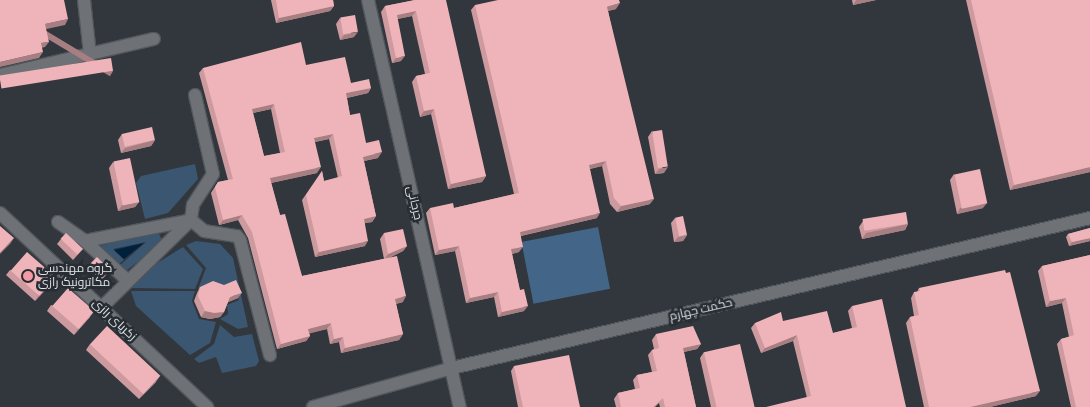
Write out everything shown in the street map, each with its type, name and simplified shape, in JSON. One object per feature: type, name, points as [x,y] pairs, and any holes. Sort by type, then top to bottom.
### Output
[{"type":"street","points":[[84,0],[90,54]]},
{"type":"street","name":"جرجانی","points":[[368,0],[460,407]]},
{"type":"street","points":[[0,76],[154,39]]},
{"type":"street","points":[[101,308],[127,280],[191,220],[193,205],[213,174],[195,95]]},
{"type":"street","name":"زکریای رازی","points":[[0,213],[204,406]]},
{"type":"street","name":"حکمت چهارم","points":[[313,407],[452,368],[1090,218]]},
{"type":"street","points":[[85,240],[191,220]]},
{"type":"street","points":[[191,220],[204,231],[236,236],[240,240],[270,356]]},
{"type":"street","points":[[58,222],[85,240],[127,280]]},
{"type":"shaded area","points":[[195,164],[198,179],[168,213],[145,219],[136,183],[141,176]]},
{"type":"shaded area","points":[[598,227],[610,289],[533,304],[521,242]]},
{"type":"shaded area","points":[[158,232],[162,240],[160,245],[123,273],[118,267],[146,242],[113,249],[124,260],[116,266],[99,246]]},
{"type":"shaded area","points":[[196,241],[220,244],[233,258],[248,327],[238,329],[220,319],[228,314],[227,305],[239,300],[232,284],[220,289],[209,285],[198,289],[206,268],[186,245]]},
{"type":"shaded area","points":[[144,243],[124,259],[114,250]]},
{"type":"shaded area","points":[[183,247],[203,269],[195,289],[129,288],[141,273]]},
{"type":"shaded area","points":[[131,291],[195,291],[192,301],[199,319],[216,322],[210,343],[190,355],[136,306]]},
{"type":"shaded area","points":[[220,325],[234,337],[252,334],[259,361],[256,366],[222,373],[216,357],[199,363],[194,359],[214,344]]},
{"type":"building","points":[[0,0],[64,0],[68,19],[45,24],[49,42],[41,43],[43,52],[0,62]]},
{"type":"building","points":[[276,0],[333,0],[334,6],[279,18]]},
{"type":"building","points":[[415,0],[446,0],[486,176],[451,184],[434,109],[424,111],[416,76],[430,73],[416,11],[397,15],[405,56],[396,58],[385,6]]},
{"type":"building","points":[[498,0],[619,0],[620,3],[607,7],[654,199],[621,206],[614,198],[606,161],[589,165],[600,213],[520,232],[523,247],[511,249],[520,290],[524,289],[528,306],[502,312],[498,292],[470,298],[459,246],[439,250],[430,208],[453,203],[454,208],[519,193],[475,5]]},
{"type":"building","points":[[971,0],[1090,0],[1090,167],[1014,185]]},
{"type":"building","points":[[355,15],[358,32],[343,34],[340,18]]},
{"type":"building","points":[[301,42],[306,65],[345,57],[351,83],[369,79],[371,88],[346,93],[350,115],[360,113],[366,143],[379,140],[382,152],[363,157],[376,216],[364,219],[368,241],[319,252],[306,195],[322,171],[324,181],[342,176],[333,134],[314,138],[321,167],[270,178],[280,215],[285,214],[302,276],[397,256],[406,296],[395,299],[403,334],[345,348],[343,337],[334,339],[331,323],[308,329],[310,336],[281,344],[252,232],[242,215],[223,220],[215,187],[218,182],[233,179],[203,68]],"holes":[[[274,104],[285,152],[264,156],[252,109]]]},
{"type":"building","points":[[111,58],[113,71],[1,89],[0,76]]},
{"type":"building","points":[[152,127],[155,140],[125,147],[122,134]]},
{"type":"building","points":[[662,130],[668,167],[658,168],[652,132]]},
{"type":"building","points":[[130,158],[139,202],[123,206],[113,162]]},
{"type":"building","points":[[980,169],[987,203],[962,209],[955,174]]},
{"type":"building","points":[[906,212],[908,224],[864,231],[863,219]]},
{"type":"building","points":[[683,216],[687,235],[679,236],[675,218]]},
{"type":"building","points":[[0,226],[14,238],[0,253]]},
{"type":"building","points":[[1090,228],[1090,238],[1072,242],[1068,234]]},
{"type":"building","points":[[403,229],[407,246],[388,254],[384,233]]},
{"type":"building","points":[[66,233],[83,249],[77,255],[61,239]]},
{"type":"building","points":[[27,252],[56,277],[39,296],[11,271]]},
{"type":"building","points":[[1090,255],[1090,407],[1076,407],[1061,339],[1074,335],[1066,298],[1050,301],[1042,266]]},
{"type":"building","points":[[97,257],[110,270],[103,276],[91,263]]},
{"type":"building","points":[[1005,270],[1006,273],[1010,272],[1040,391],[970,407],[929,407],[910,317],[919,315],[914,292],[920,291],[919,288]]},
{"type":"building","points":[[236,280],[242,293],[230,297],[224,312],[214,313],[205,311],[198,296],[200,287],[213,281],[224,285]]},
{"type":"building","points":[[68,288],[94,311],[79,329],[52,306]]},
{"type":"building","points":[[882,299],[906,407],[766,407],[811,396],[797,335],[765,348],[755,323],[781,312],[783,321],[827,311],[833,333],[857,327],[852,306]]},
{"type":"building","points":[[107,326],[160,376],[143,394],[90,344]]},
{"type":"building","points":[[693,326],[701,344],[683,348],[696,407],[665,407],[663,398],[653,407],[621,407],[618,393],[640,388],[637,375],[657,371],[652,350],[659,348],[656,334]]},
{"type":"building","points":[[740,344],[755,407],[717,407],[704,352]]},
{"type":"building","points":[[569,355],[580,407],[523,407],[514,366]]},
{"type":"place","name":"گروه مهندسی مکاترونیک رازی","points":[[28,276]]}]
